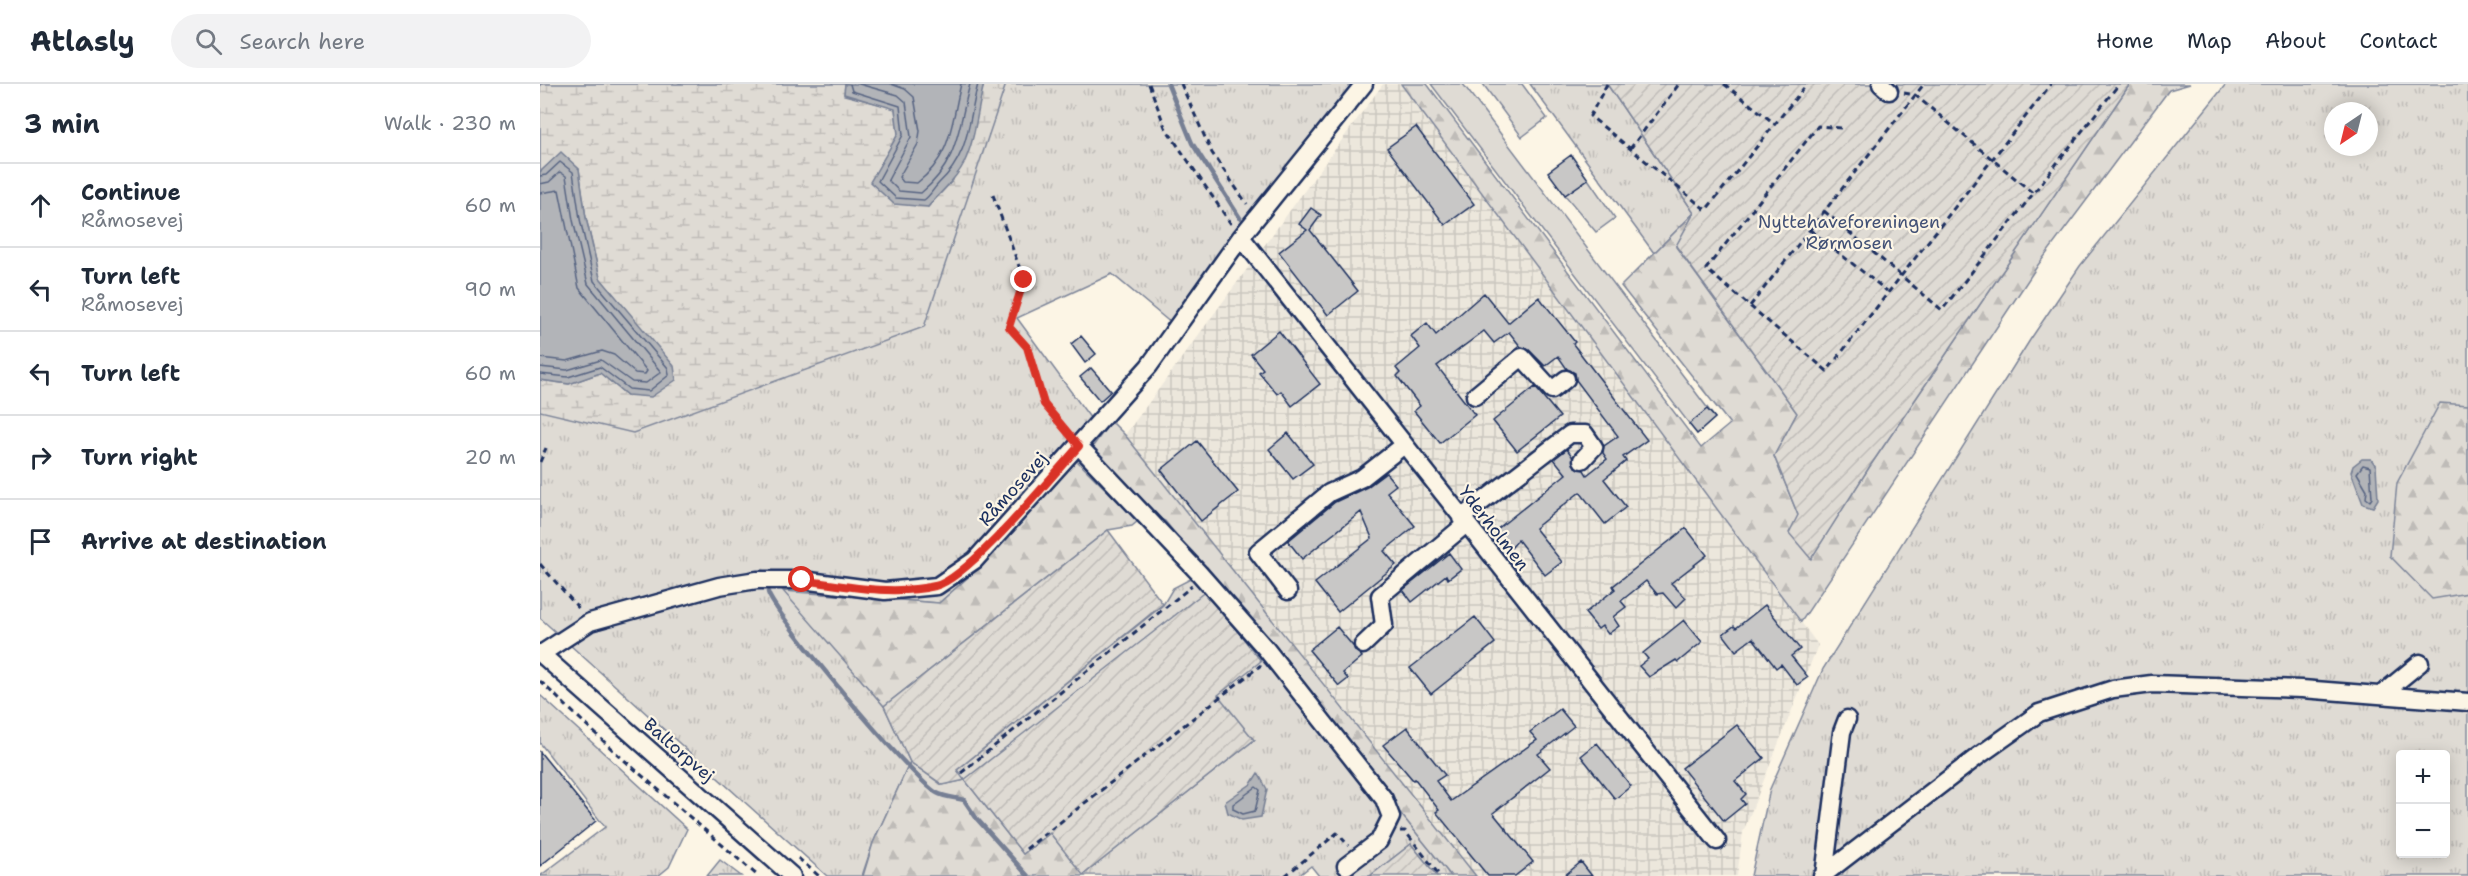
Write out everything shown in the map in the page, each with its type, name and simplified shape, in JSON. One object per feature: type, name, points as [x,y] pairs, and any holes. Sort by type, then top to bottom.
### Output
[{"type":"street","name":"Råmosevej","points":[[541,653],[590,622],[719,586],[757,580],[802,580],[885,591],[937,586],[975,560],[1149,366],[1241,237],[1364,84]]},
{"type":"street","name":"Yderholmen","points":[[1241,237],[1717,842]]},
{"type":"street","points":[[1475,396],[1522,357],[1552,390],[1566,379]]},
{"type":"street","points":[[1363,645],[1384,625],[1380,596],[1464,521],[1570,434],[1585,434],[1594,447],[1582,460]]},
{"type":"street","points":[[1079,446],[1203,577],[1272,657],[1384,799],[1391,817],[1379,841],[1352,861]]},
{"type":"street","points":[[1288,591],[1258,552],[1329,493],[1362,478],[1404,446]]},
{"type":"street","name":"Baltorpvej","points":[[541,653],[792,876]]},
{"type":"street","points":[[2382,694],[2420,663]]},
{"type":"street","points":[[1823,875],[1977,757],[2040,713],[2114,689],[2152,684],[2382,694],[2468,702]]},
{"type":"street","points":[[1823,875],[1842,732],[1846,719]]},
{"type":"path","points":[[1149,84],[1165,127],[1241,237]]},
{"type":"path","points":[[1181,84],[1212,153],[1249,207]]},
{"type":"path","points":[[1606,84],[1590,116],[1706,210],[1807,84]]},
{"type":"path","points":[[1630,148],[1679,84]]},
{"type":"path","points":[[1724,84],[1774,123]]},
{"type":"path","points":[[1750,306],[1924,84]]},
{"type":"path","points":[[1841,128],[1818,126],[1706,269],[1827,371],[1887,291],[2051,84]]},
{"type":"path","points":[[1824,212],[1942,310],[2119,84]]},
{"type":"path","points":[[1885,88],[1915,95],[2034,194]]},
{"type":"path","points":[[993,195],[1024,280],[1009,327],[1027,347],[1044,404],[1079,446]]},
{"type":"path","points":[[1810,230],[1887,291]]},
{"type":"path","points":[[540,462],[546,448]]},
{"type":"path","points":[[540,564],[590,622]]},
{"type":"path","points":[[961,773],[1203,577]]},
{"type":"path","points":[[1026,849],[1272,657]]},
{"type":"path","points":[[540,681],[616,753],[758,876]]},
{"type":"path","points":[[1383,832],[1405,831],[1440,876]]},
{"type":"path","points":[[1284,876],[1337,833],[1352,861]]},
{"type":"shaded area","points":[[1383,84],[1401,84],[1818,645],[1743,832],[1737,876],[1476,876],[1125,435]]},
{"type":"green space","points":[[540,84],[1354,84],[1172,324],[1112,274],[1017,318],[1102,434],[1091,449],[1076,460],[974,572],[939,603],[784,591],[884,706],[910,762],[873,843],[862,876],[827,876],[540,618]]},
{"type":"green space","points":[[540,84],[845,84],[844,95],[895,108],[898,134],[928,207],[953,180],[984,84],[1006,84],[924,327],[633,433],[540,411],[540,380],[569,384],[600,373],[627,395],[635,321],[600,278],[586,218],[579,169],[561,153],[540,172]]},
{"type":"green space","points":[[1401,84],[1427,84],[1701,448],[1730,424],[1621,286],[1694,213],[1676,247],[1797,413],[1774,456],[1798,515],[1811,558],[1870,466],[2130,84],[2190,84],[2169,90],[2038,265],[1801,622]]},
{"type":"green space","points":[[1431,84],[1463,84],[1715,418],[1697,434]]},
{"type":"green space","points":[[1483,84],[1522,84],[1547,118],[1522,137]]},
{"type":"green space","points":[[1530,84],[1607,84],[1694,213],[1654,253]]},
{"type":"green space","name":"Nyttehaveforeningen Rørmosen","points":[[1607,84],[2130,84],[1870,466],[1811,559],[1789,533],[1798,515],[1774,456],[1797,413],[1676,246],[1694,213]]},
{"type":"green space","points":[[2226,84],[2468,84],[2468,876],[1751,876],[1770,789],[1823,669],[2030,340],[2080,266]]},
{"type":"green space","points":[[1588,179],[1615,218],[1596,232],[1565,195]]},
{"type":"green space","points":[[2440,403],[2468,405],[2468,593],[2432,599],[2390,556],[2397,483]]},
{"type":"green space","points":[[1111,421],[1125,435],[1476,876],[1451,876],[1165,521],[1139,509],[1091,449]]},
{"type":"green space","points":[[1076,460],[1138,521],[1132,526],[1108,530],[884,706],[783,591],[939,603],[974,572]]},
{"type":"green space","points":[[1108,530],[1163,604],[957,770],[964,780],[1206,591],[1261,661],[1218,695],[1254,740],[1083,875],[1050,833],[1023,854],[965,780],[943,785],[910,762],[884,706]]},
{"type":"green space","points":[[1206,571],[1451,876],[1437,876],[1411,844],[1370,876],[1319,876],[1311,866],[1298,876],[1083,875],[1254,740],[965,780],[957,770],[1163,605],[1173,588]]},
{"type":"green space","points":[[540,695],[687,829],[669,867],[658,876],[540,876],[605,827],[540,743]]},
{"type":"green space","points":[[910,762],[942,785],[965,780],[1023,854],[1050,833],[1085,876],[863,876],[873,843]]},
{"type":"green space","points":[[1411,844],[1437,876],[1370,876]]},
{"type":"green space","points":[[720,860],[741,876],[707,876]]},
{"type":"water","points":[[845,84],[984,84],[974,134],[964,163],[928,207],[894,204],[870,182],[898,134],[895,109],[844,94]]},
{"type":"water","points":[[561,152],[579,169],[586,218],[600,278],[674,366],[676,380],[651,397],[627,395],[600,373],[569,384],[540,380],[540,172]]},
{"type":"water","points":[[2362,459],[2371,459],[2376,466],[2378,499],[2373,507],[2363,504],[2351,472],[2353,466]]},
{"type":"water","points":[[1258,773],[1267,789],[1261,817],[1242,820],[1228,813],[1225,802],[1251,784]]},
{"type":"building","points":[[1416,127],[1474,204],[1445,225],[1387,148]]},
{"type":"building","points":[[1571,155],[1588,179],[1565,195],[1548,172]]},
{"type":"building","points":[[1311,208],[1321,215],[1310,230],[1358,291],[1328,315],[1279,252],[1307,230],[1299,224]]},
{"type":"building","points":[[1484,293],[1508,323],[1539,297],[1647,440],[1623,457],[1626,461],[1604,479],[1626,507],[1605,524],[1580,492],[1535,528],[1562,562],[1545,575],[1518,540],[1511,548],[1496,530],[1566,474],[1554,459],[1567,449],[1575,467],[1584,470],[1587,475],[1607,459],[1603,453],[1604,446],[1618,436],[1576,380],[1575,373],[1567,369],[1558,356],[1545,366],[1529,350],[1521,347],[1509,332],[1494,343],[1484,331],[1437,366],[1475,415],[1440,443],[1414,411],[1420,406],[1397,376],[1400,373],[1396,368],[1420,348],[1411,336],[1427,323],[1436,335]]},
{"type":"building","points":[[1279,331],[1320,384],[1292,406],[1281,391],[1277,394],[1259,372],[1263,369],[1251,354]]},
{"type":"building","points":[[1081,336],[1096,354],[1085,363],[1071,344]]},
{"type":"building","points":[[1091,368],[1111,391],[1100,401],[1080,377]]},
{"type":"building","points":[[1535,387],[1560,417],[1517,451],[1493,421]]},
{"type":"building","points":[[1707,409],[1715,418],[1697,434],[1689,424]]},
{"type":"building","points":[[1288,433],[1313,464],[1293,479],[1269,449]]},
{"type":"building","points":[[1197,441],[1238,492],[1201,521],[1161,470]]},
{"type":"building","points":[[1386,473],[1396,485],[1387,492],[1415,526],[1384,551],[1396,565],[1338,612],[1315,583],[1372,538],[1361,512],[1302,559],[1288,541],[1335,502],[1367,487]]},
{"type":"building","points":[[1686,528],[1707,555],[1671,583],[1686,598],[1676,608],[1663,593],[1657,594],[1646,581],[1621,601],[1626,607],[1613,617],[1619,626],[1608,634],[1602,626],[1598,629],[1585,613],[1615,589],[1613,586]]},
{"type":"building","points":[[1449,553],[1461,569],[1448,579],[1446,575],[1412,602],[1403,590]]},
{"type":"building","points":[[1765,605],[1800,649],[1791,656],[1808,677],[1797,685],[1781,664],[1776,668],[1753,638],[1736,651],[1723,634],[1734,626],[1736,628]]},
{"type":"building","points":[[1475,617],[1495,643],[1431,694],[1410,668]]},
{"type":"building","points":[[1684,620],[1702,642],[1678,662],[1676,660],[1649,677],[1639,666],[1648,659],[1643,653]]},
{"type":"building","points":[[1337,627],[1362,657],[1343,673],[1348,679],[1339,686],[1309,650]]},
{"type":"building","points":[[1560,709],[1574,726],[1538,754],[1550,768],[1493,813],[1533,862],[1515,876],[1488,876],[1436,812],[1439,810],[1415,779],[1413,780],[1383,745],[1407,727],[1445,775],[1436,781],[1451,801],[1537,740],[1530,732]]},
{"type":"building","points":[[1737,725],[1764,758],[1735,781],[1746,794],[1741,799],[1745,804],[1724,821],[1682,768]]},
{"type":"building","points":[[1597,743],[1631,786],[1615,799],[1581,756]]},
{"type":"building","points":[[540,752],[596,821],[540,866]]},
{"type":"building","points":[[1581,862],[1592,876],[1564,876]]},
{"type":"waterway","points":[[1168,84],[1192,143],[1240,218]]},
{"type":"waterway","points":[[768,592],[817,661],[902,760],[937,793],[964,800],[977,819],[1028,876]]},
{"type":"route","points":[[802,580],[885,591],[937,586],[975,560],[1079,446],[1044,404],[1027,347],[1009,327],[1024,280]]}]
